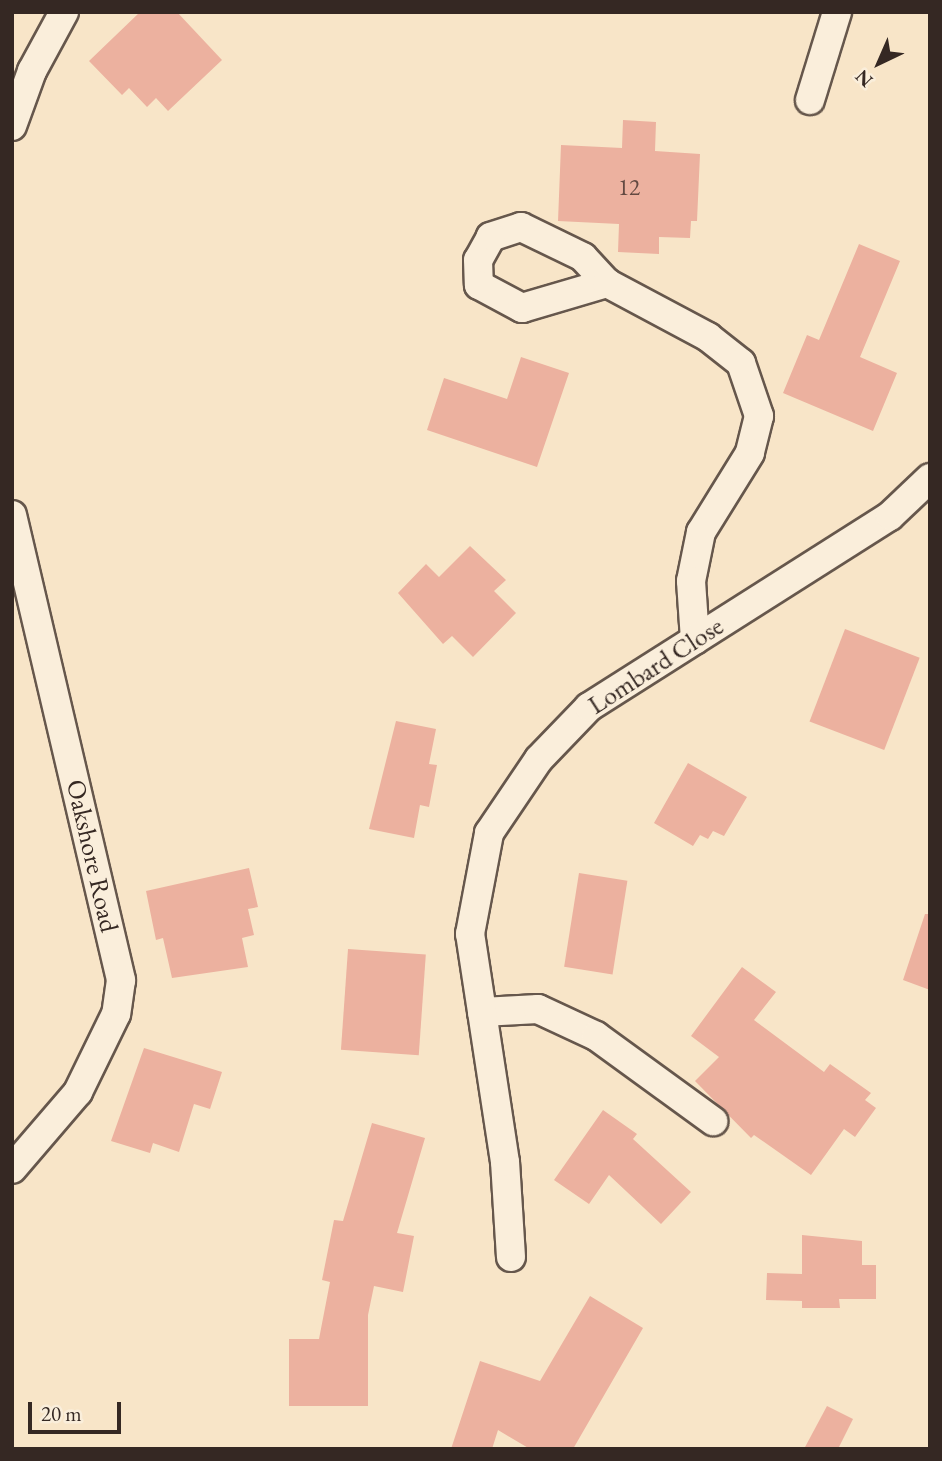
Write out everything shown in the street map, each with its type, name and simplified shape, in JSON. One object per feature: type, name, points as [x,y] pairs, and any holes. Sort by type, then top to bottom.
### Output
[{"type":"street","points":[[12,126],[32,71],[64,12]]},
{"type":"street","points":[[810,100],[836,12]]},
{"type":"street","points":[[607,283],[708,337],[741,363],[755,396],[759,416],[750,453],[701,532],[691,581],[695,640]]},
{"type":"street","name":"Lombard Close","points":[[511,1257],[505,1162],[470,934],[489,833],[538,759],[589,707],[890,516],[930,478]]},
{"type":"street","name":"Oakshore Road","points":[[12,514],[121,980],[116,1014],[78,1092],[12,1170]]},
{"type":"street","points":[[482,1013],[538,1009],[584,1030],[713,1121]]},
{"type":"building","points":[[140,12],[177,12],[222,60],[168,111],[156,98],[147,107],[129,88],[122,95],[89,61]]},
{"type":"building","points":[[623,120],[656,122],[655,151],[700,154],[697,221],[691,221],[690,238],[659,237],[659,254],[618,252],[619,224],[558,221],[561,145],[622,148]]},
{"type":"building","points":[[859,244],[900,261],[860,357],[897,373],[873,431],[783,393],[807,335],[819,340]]},
{"type":"building","points":[[521,357],[569,373],[537,467],[427,430],[444,378],[507,399]]},
{"type":"building","points":[[470,546],[506,580],[494,591],[516,613],[473,657],[452,636],[443,644],[398,593],[426,564],[439,577]]},
{"type":"building","points":[[845,629],[920,658],[884,750],[810,721]]},
{"type":"building","points":[[396,721],[436,729],[429,764],[437,765],[429,807],[420,805],[414,838],[369,829]]},
{"type":"building","points":[[688,763],[747,797],[724,836],[713,831],[708,839],[700,835],[693,846],[654,823]]},
{"type":"building","points":[[249,868],[258,907],[248,909],[254,935],[242,938],[248,967],[172,978],[163,938],[156,940],[146,891]]},
{"type":"building","points":[[579,873],[627,881],[613,974],[564,967]]},
{"type":"building","points":[[925,914],[930,914],[930,990],[903,980]]},
{"type":"building","points":[[348,949],[426,954],[419,1055],[341,1050]]},
{"type":"building","points":[[742,967],[776,992],[754,1020],[824,1072],[830,1064],[871,1093],[865,1100],[876,1108],[855,1137],[844,1129],[811,1175],[754,1135],[751,1138],[695,1081],[719,1057],[691,1036]]},
{"type":"building","points":[[144,1048],[222,1072],[210,1109],[194,1104],[179,1152],[153,1143],[150,1153],[111,1141]]},
{"type":"building","points":[[603,1110],[637,1134],[633,1139],[691,1192],[661,1224],[609,1175],[589,1204],[554,1180]]},
{"type":"building","points":[[372,1123],[425,1138],[397,1233],[414,1236],[403,1292],[374,1286],[368,1315],[368,1406],[289,1406],[289,1339],[319,1339],[330,1282],[322,1280],[334,1220],[343,1221]]},
{"type":"building","points":[[802,1235],[862,1241],[862,1265],[876,1265],[876,1299],[839,1299],[840,1308],[802,1308],[802,1301],[766,1300],[767,1273],[802,1274]]},
{"type":"building","points":[[590,1296],[643,1328],[573,1449],[530,1449],[498,1430],[492,1449],[451,1449],[480,1361],[540,1381]]},
{"type":"building","points":[[827,1406],[853,1419],[838,1449],[804,1449]]}]
